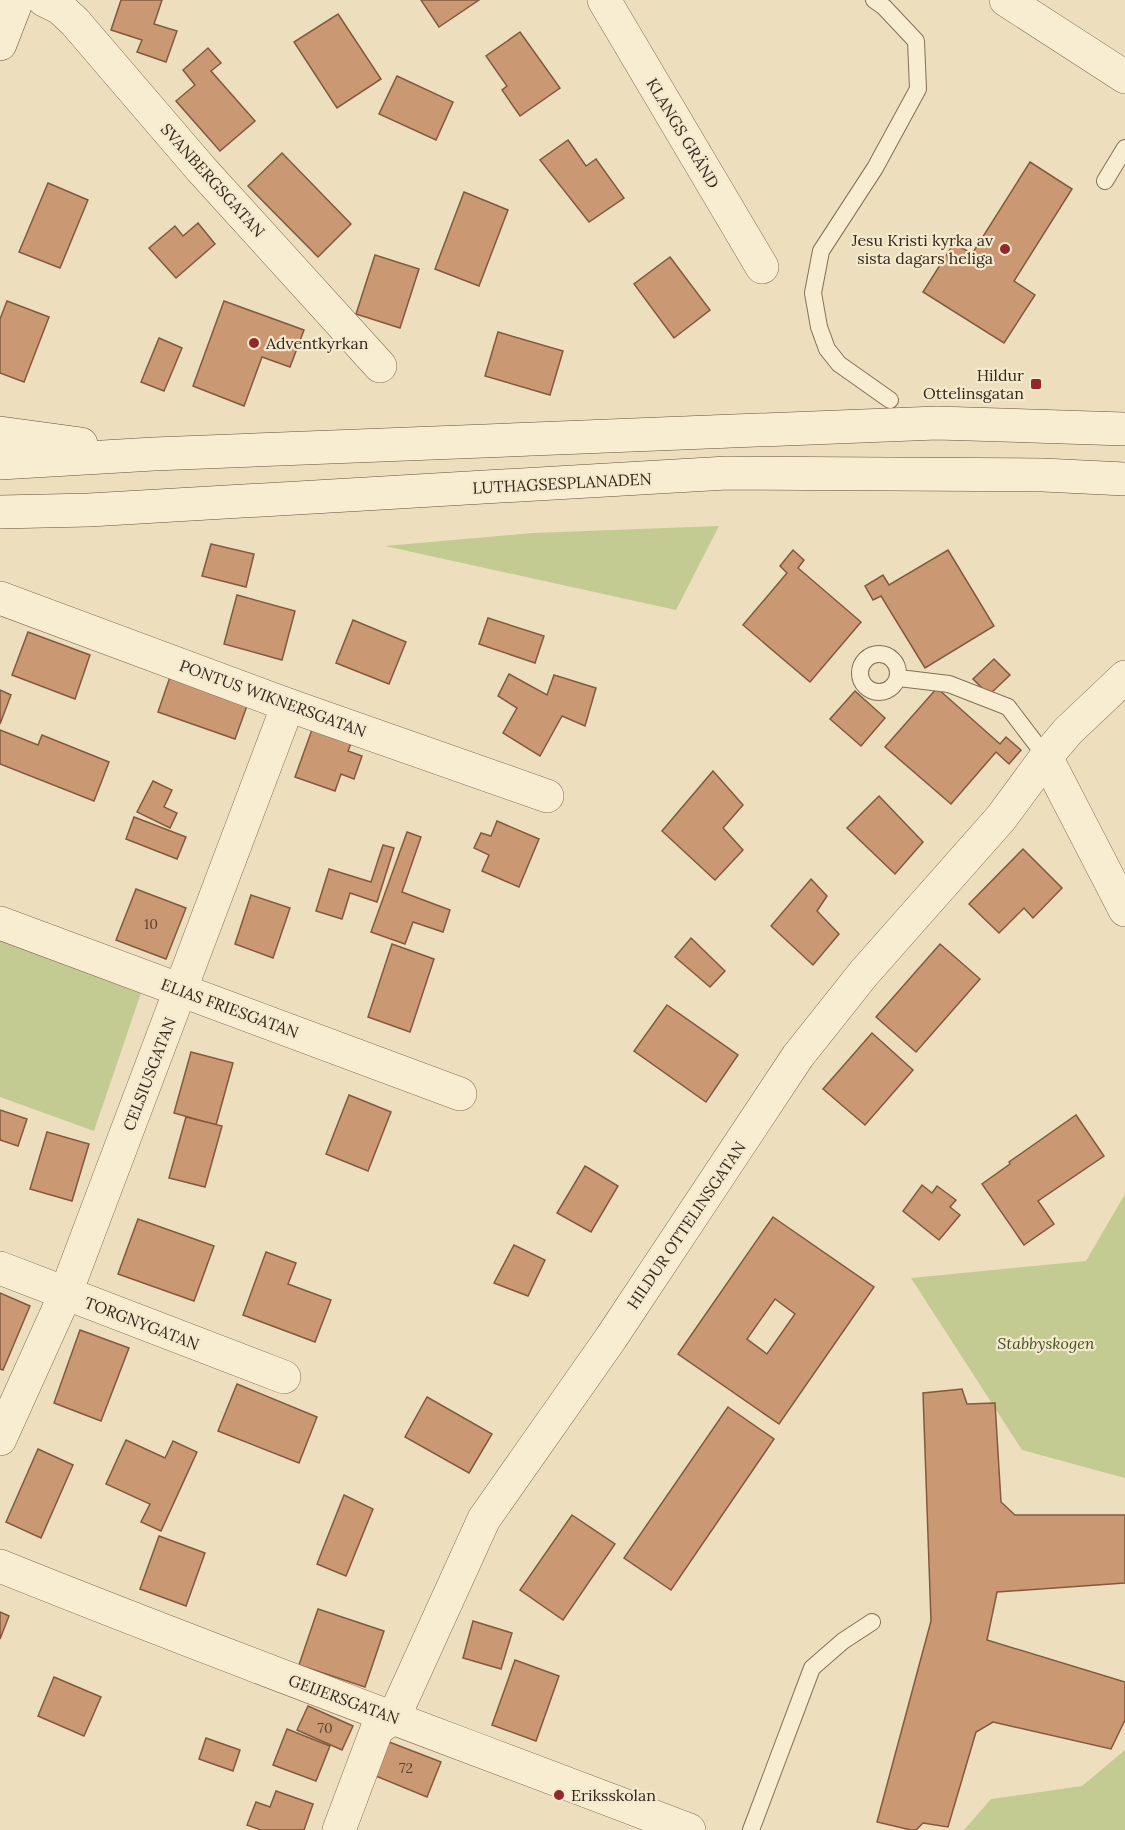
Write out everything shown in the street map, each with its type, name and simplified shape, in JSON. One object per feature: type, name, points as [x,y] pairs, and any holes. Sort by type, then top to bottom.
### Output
[{"type":"street","points":[[0,44],[17,0]]},
{"type":"street","name":"SVANBERGSGATAN","points":[[44,0],[60,8],[75,21],[201,169],[380,366]]},
{"type":"street","name":"KLANGS GRÄND","points":[[604,0],[762,267]]},
{"type":"street","points":[[1006,0],[1125,77]]},
{"type":"street","points":[[0,463],[154,454],[937,423],[1125,429]]},
{"type":"street","points":[[0,433],[154,454]]},
{"type":"street","name":"LUTHAGSESPLANADEN","points":[[0,512],[89,510],[727,473],[1043,475],[1125,479]]},
{"type":"street","name":"PONTUS WIKNERSGATAN","points":[[0,598],[288,705],[547,796]]},
{"type":"street","name":"HILDUR OTTELINSGATAN","points":[[339,1830],[377,1729],[394,1717],[484,1519],[611,1338],[798,1056],[864,973],[1001,818],[1068,731],[1125,677]]},
{"type":"street","name":"CELSIUSGATAN","points":[[0,1439],[65,1295],[288,705]]},
{"type":"street","points":[[1046,757],[1125,910]]},
{"type":"street","name":"ELIAS FRIESGATAN","points":[[0,923],[460,1094]]},
{"type":"street","name":"TORGNYGATAN","points":[[0,1268],[65,1295],[284,1377]]},
{"type":"street","name":"GEIJERSGATAN","points":[[0,1566],[223,1655],[676,1820]]},
{"type":"lane","points":[[874,0],[884,7],[916,41],[918,89],[875,168],[821,251],[813,293],[819,327],[827,349],[839,364],[890,400]]},
{"type":"lane","points":[[1105,181],[1125,148]]},
{"type":"lane","points":[[899,678],[949,684],[1008,707],[1046,757]]},
{"type":"lane","points":[[751,1830],[812,1668],[843,1641],[872,1622]]},
{"type":"green space","points":[[719,526],[676,610],[385,546],[533,533]]},
{"type":"green space","points":[[0,938],[142,990],[94,1131],[0,1097]]},
{"type":"green space","name":"Stabbyskogen","points":[[1125,1194],[1125,1478],[1022,1450],[911,1278],[1086,1261]]},
{"type":"green space","points":[[1125,1750],[1125,1830],[964,1830],[991,1799],[1082,1786]]},
{"type":"building","points":[[121,0],[162,0],[154,24],[177,31],[166,62],[137,52],[142,40],[111,30]]},
{"type":"building","points":[[421,0],[479,0],[439,27]]},
{"type":"building","points":[[338,14],[381,79],[337,108],[294,42]]},
{"type":"building","points":[[520,32],[560,88],[520,116],[502,90],[507,86],[486,56]]},
{"type":"building","points":[[208,48],[221,63],[211,71],[255,121],[220,151],[176,101],[195,85],[183,70]]},
{"type":"building","points":[[397,76],[453,102],[436,140],[379,114]]},
{"type":"building","points":[[568,140],[586,166],[596,159],[624,198],[589,222],[540,160]]},
{"type":"building","points":[[282,153],[351,224],[318,257],[248,186]]},
{"type":"building","name":"Jesu Kristi kyrka av sista dagars heliga","points":[[1030,162],[1072,189],[1014,281],[1035,295],[1004,343],[923,292],[954,243],[972,254]]},
{"type":"building","points":[[48,183],[88,200],[60,268],[19,252]]},
{"type":"building","points":[[464,192],[508,210],[479,286],[435,269]]},
{"type":"building","points":[[198,223],[215,244],[176,278],[149,248],[175,226],[183,236]]},
{"type":"building","points":[[375,255],[419,269],[400,328],[356,314]]},
{"type":"building","points":[[670,257],[710,310],[674,338],[634,284]]},
{"type":"building","points":[[7,301],[49,317],[24,382],[0,373],[0,319]]},
{"type":"building","name":"Adventkyrkan","points":[[224,301],[304,330],[290,367],[262,357],[244,406],[193,386]]},
{"type":"building","points":[[498,332],[563,351],[550,395],[485,376]]},
{"type":"building","points":[[159,338],[182,348],[164,391],[141,382]]},
{"type":"building","points":[[211,544],[254,554],[246,587],[202,576]]},
{"type":"building","points":[[793,550],[804,560],[798,568],[861,622],[810,682],[743,625],[787,573],[780,566]]},
{"type":"building","points":[[948,550],[994,626],[925,668],[881,596],[873,600],[865,586],[883,575],[889,585]]},
{"type":"building","points":[[237,595],[295,611],[282,660],[224,644]]},
{"type":"building","points":[[488,618],[544,636],[535,663],[479,644]]},
{"type":"building","points":[[353,620],[406,642],[389,684],[336,663]]},
{"type":"building","points":[[28,632],[90,655],[75,699],[12,675]]},
{"type":"building","points":[[994,659],[1010,675],[989,695],[973,679]]},
{"type":"building","points":[[509,674],[547,695],[554,675],[596,688],[585,726],[562,716],[540,756],[503,733],[517,708],[498,696]]},
{"type":"building","points":[[170,677],[248,703],[235,739],[158,712]]},
{"type":"building","points":[[937,688],[1000,744],[1006,737],[1021,750],[1009,764],[996,752],[951,804],[885,747]]},
{"type":"building","points":[[0,690],[11,695],[0,724]]},
{"type":"building","points":[[855,691],[885,718],[861,746],[830,719]]},
{"type":"building","points":[[313,727],[352,741],[348,751],[362,756],[354,779],[341,774],[335,791],[295,777]]},
{"type":"building","points":[[0,730],[38,745],[42,735],[109,762],[94,801],[0,764]]},
{"type":"building","points":[[713,771],[743,805],[723,828],[743,850],[715,880],[662,831]]},
{"type":"building","points":[[153,781],[172,790],[164,807],[177,813],[170,828],[137,812]]},
{"type":"building","points":[[879,796],[923,842],[895,874],[847,828]]},
{"type":"building","points":[[134,817],[186,837],[177,859],[126,839]]},
{"type":"building","points":[[497,821],[539,839],[519,887],[482,871],[489,855],[474,848],[481,833],[491,836]]},
{"type":"building","points":[[407,832],[421,837],[402,892],[450,910],[443,932],[413,922],[405,944],[371,932]]},
{"type":"building","points":[[383,845],[394,848],[377,902],[350,893],[342,919],[316,911],[329,869],[371,882]]},
{"type":"building","points":[[1023,849],[1062,888],[1033,918],[1024,908],[999,933],[969,904]]},
{"type":"building","points":[[811,879],[827,896],[817,911],[839,934],[813,965],[771,926]]},
{"type":"building","points":[[136,889],[186,908],[166,959],[116,940]]},
{"type":"building","points":[[251,895],[290,908],[273,958],[235,944]]},
{"type":"building","points":[[691,938],[725,971],[710,987],[675,957]]},
{"type":"building","points":[[392,944],[434,959],[410,1032],[368,1017]]},
{"type":"building","points":[[940,944],[980,979],[916,1052],[876,1017]]},
{"type":"building","points":[[667,1005],[738,1055],[706,1102],[634,1051]]},
{"type":"building","points":[[872,1033],[913,1070],[865,1125],[823,1089]]},
{"type":"building","points":[[191,1052],[233,1063],[216,1125],[174,1113]]},
{"type":"building","points":[[349,1095],[391,1112],[368,1171],[326,1154]]},
{"type":"building","points":[[0,1110],[27,1119],[18,1146],[0,1140]]},
{"type":"building","points":[[1076,1115],[1104,1156],[1038,1201],[1054,1224],[1024,1245],[982,1184]]},
{"type":"building","points":[[186,1117],[222,1126],[205,1187],[169,1178]]},
{"type":"building","points":[[47,1132],[89,1144],[72,1201],[30,1189]]},
{"type":"building","points":[[585,1166],[618,1186],[591,1232],[557,1213]]},
{"type":"building","points":[[922,1185],[932,1193],[937,1186],[956,1200],[950,1207],[960,1215],[939,1240],[903,1211]]},
{"type":"building","points":[[773,1217],[874,1287],[779,1424],[678,1354]],"holes":[[[775,1299],[795,1314],[767,1354],[747,1339]]]},
{"type":"building","points":[[138,1219],[214,1246],[194,1301],[118,1274]]},
{"type":"building","points":[[514,1245],[545,1260],[528,1296],[494,1283]]},
{"type":"building","points":[[266,1252],[296,1263],[288,1284],[331,1300],[315,1342],[243,1315]]},
{"type":"building","points":[[0,1293],[30,1306],[3,1370],[0,1369]]},
{"type":"building","points":[[80,1330],[129,1348],[101,1421],[54,1403]]},
{"type":"building","points":[[237,1384],[317,1417],[299,1463],[218,1431]]},
{"type":"building","points":[[962,1389],[967,1404],[995,1403],[1001,1502],[1015,1515],[1125,1515],[1125,1583],[997,1592],[987,1640],[1125,1682],[1125,1720],[1111,1749],[993,1722],[976,1732],[948,1827],[923,1823],[916,1830],[911,1830],[877,1822],[931,1621],[923,1393]]},
{"type":"building","points":[[427,1397],[492,1434],[469,1473],[405,1437]]},
{"type":"building","points":[[728,1407],[774,1439],[671,1590],[624,1558]]},
{"type":"building","points":[[126,1440],[165,1458],[173,1441],[197,1452],[161,1531],[141,1522],[150,1504],[106,1484]]},
{"type":"building","points":[[38,1449],[73,1465],[41,1538],[6,1522]]},
{"type":"building","points":[[344,1495],[373,1509],[346,1576],[317,1564]]},
{"type":"building","points":[[572,1515],[615,1544],[563,1620],[520,1590]]},
{"type":"building","points":[[159,1536],[205,1553],[186,1606],[140,1589]]},
{"type":"building","points":[[318,1609],[384,1631],[365,1687],[299,1665]]},
{"type":"building","points":[[0,1612],[9,1616],[0,1639]]},
{"type":"building","points":[[473,1621],[512,1633],[501,1669],[463,1658]]},
{"type":"building","points":[[515,1660],[559,1676],[536,1741],[492,1725]]},
{"type":"building","points":[[54,1677],[101,1697],[84,1736],[38,1716]]},
{"type":"building","points":[[308,1706],[353,1726],[342,1750],[297,1730]]},
{"type":"building","points":[[287,1729],[330,1746],[316,1781],[273,1765]]},
{"type":"building","points":[[206,1738],[240,1750],[233,1771],[199,1759]]},
{"type":"building","points":[[384,1740],[441,1762],[427,1797],[371,1774]]},
{"type":"building","points":[[276,1791],[313,1804],[304,1830],[261,1830],[247,1825],[256,1802],[270,1807]]},
{"type":"place","name":"Jesu Kristi kyrka av sista dagars heliga","points":[[1005,249]]},
{"type":"place","name":"Adventkyrkan","points":[[254,343]]},
{"type":"place","name":"Hildur Ottelinsgatan","points":[[1036,384]]},
{"type":"place","name":"Eriksskolan","points":[[559,1795]]}]
